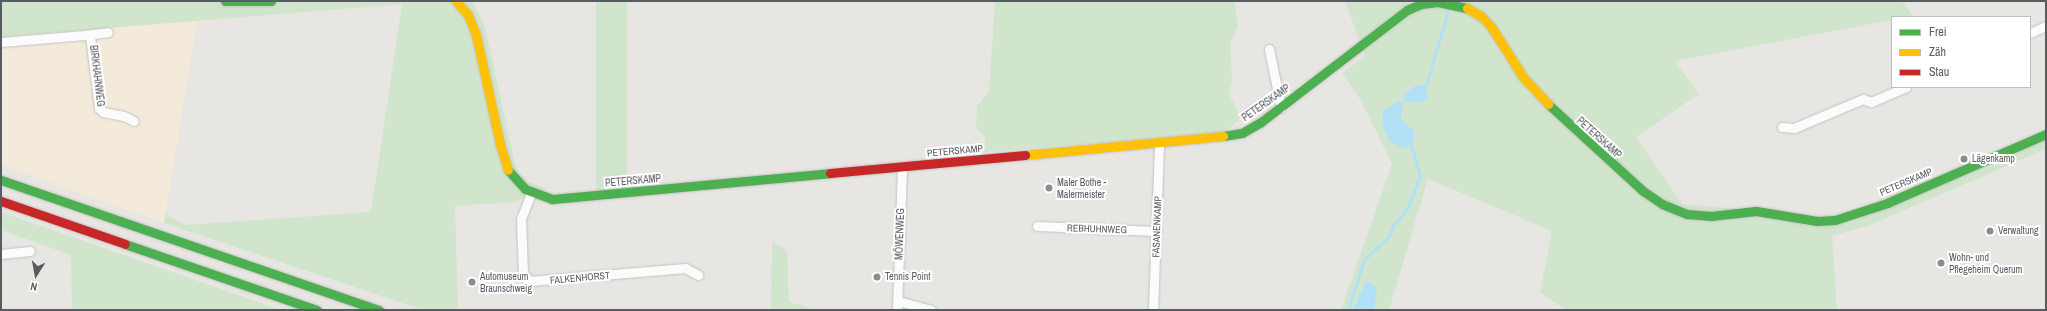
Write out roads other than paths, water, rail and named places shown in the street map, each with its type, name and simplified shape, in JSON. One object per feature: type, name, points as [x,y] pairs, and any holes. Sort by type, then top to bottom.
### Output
[{"type":"main road","points":[[226,1],[241,3],[271,1]]},
{"type":"main road","name":"PETERSKAMP","points":[[456,1],[468,15],[473,27],[506,165],[516,182],[531,193],[546,198],[569,198],[1159,143],[1242,133],[1280,108],[1407,10],[1429,2],[1457,4],[1475,11],[1487,21],[1533,90],[1587,142],[1650,197],[1687,214],[1711,216],[1756,211],[1817,221],[1835,220],[1887,203],[2046,134]]},
{"type":"main road","points":[[1,180],[379,310]]},
{"type":"main road","points":[[1,201],[317,310]]},
{"type":"street","points":[[2031,33],[2046,26]]},
{"type":"street","name":"BIRKHAHNWEG","points":[[1,42],[108,32]]},
{"type":"street","name":"BIRKHAHNWEG","points":[[85,35],[92,39],[99,108],[103,112],[124,116],[134,121]]},
{"type":"street","points":[[1269,49],[1280,108]]},
{"type":"street","points":[[1782,127],[1794,128],[1864,99],[1871,102],[1904,88]]},
{"type":"street","name":"FASANENKAMP","points":[[1153,310],[1159,143]]},
{"type":"street","name":"MÖWENWEG","points":[[898,305],[902,167]]},
{"type":"street","name":"FALKENHORST","points":[[531,193],[521,219],[523,274],[530,281],[685,268],[698,275]]},
{"type":"street","name":"REBHUHNWEG","points":[[1037,226],[1157,231]]},
{"type":"street","points":[[1,254],[30,251]]},
{"type":"street","points":[[898,305],[931,310]]},
{"type":"water","points":[[1415,86],[1425,86],[1428,97],[1422,103],[1403,101],[1405,93]]},
{"type":"water","points":[[1398,101],[1403,102],[1401,119],[1414,131],[1414,138],[1411,145],[1402,148],[1390,142],[1382,126],[1383,111]]},
{"type":"water","points":[[1366,281],[1377,288],[1374,310],[1353,310]]},
{"type":"waterway","points":[[1423,87],[1427,82],[1448,11]]},
{"type":"waterway","points":[[1348,310],[1364,260],[1389,236],[1393,226],[1407,209],[1420,176],[1410,142]]},
{"type":"place","name":"Lägenkamp","points":[[1964,159]]},
{"type":"place","name":"Maler Bothe - Malermeister","points":[[1049,188]]},
{"type":"place","name":"Verwaltung","points":[[1990,231]]},
{"type":"place","name":"Wohn- und Pflegeheim Querum","points":[[1941,263]]},
{"type":"place","name":"Tennis Point","points":[[877,277]]},
{"type":"place","name":"Automuseum Braunschweig","points":[[472,282]]}]
